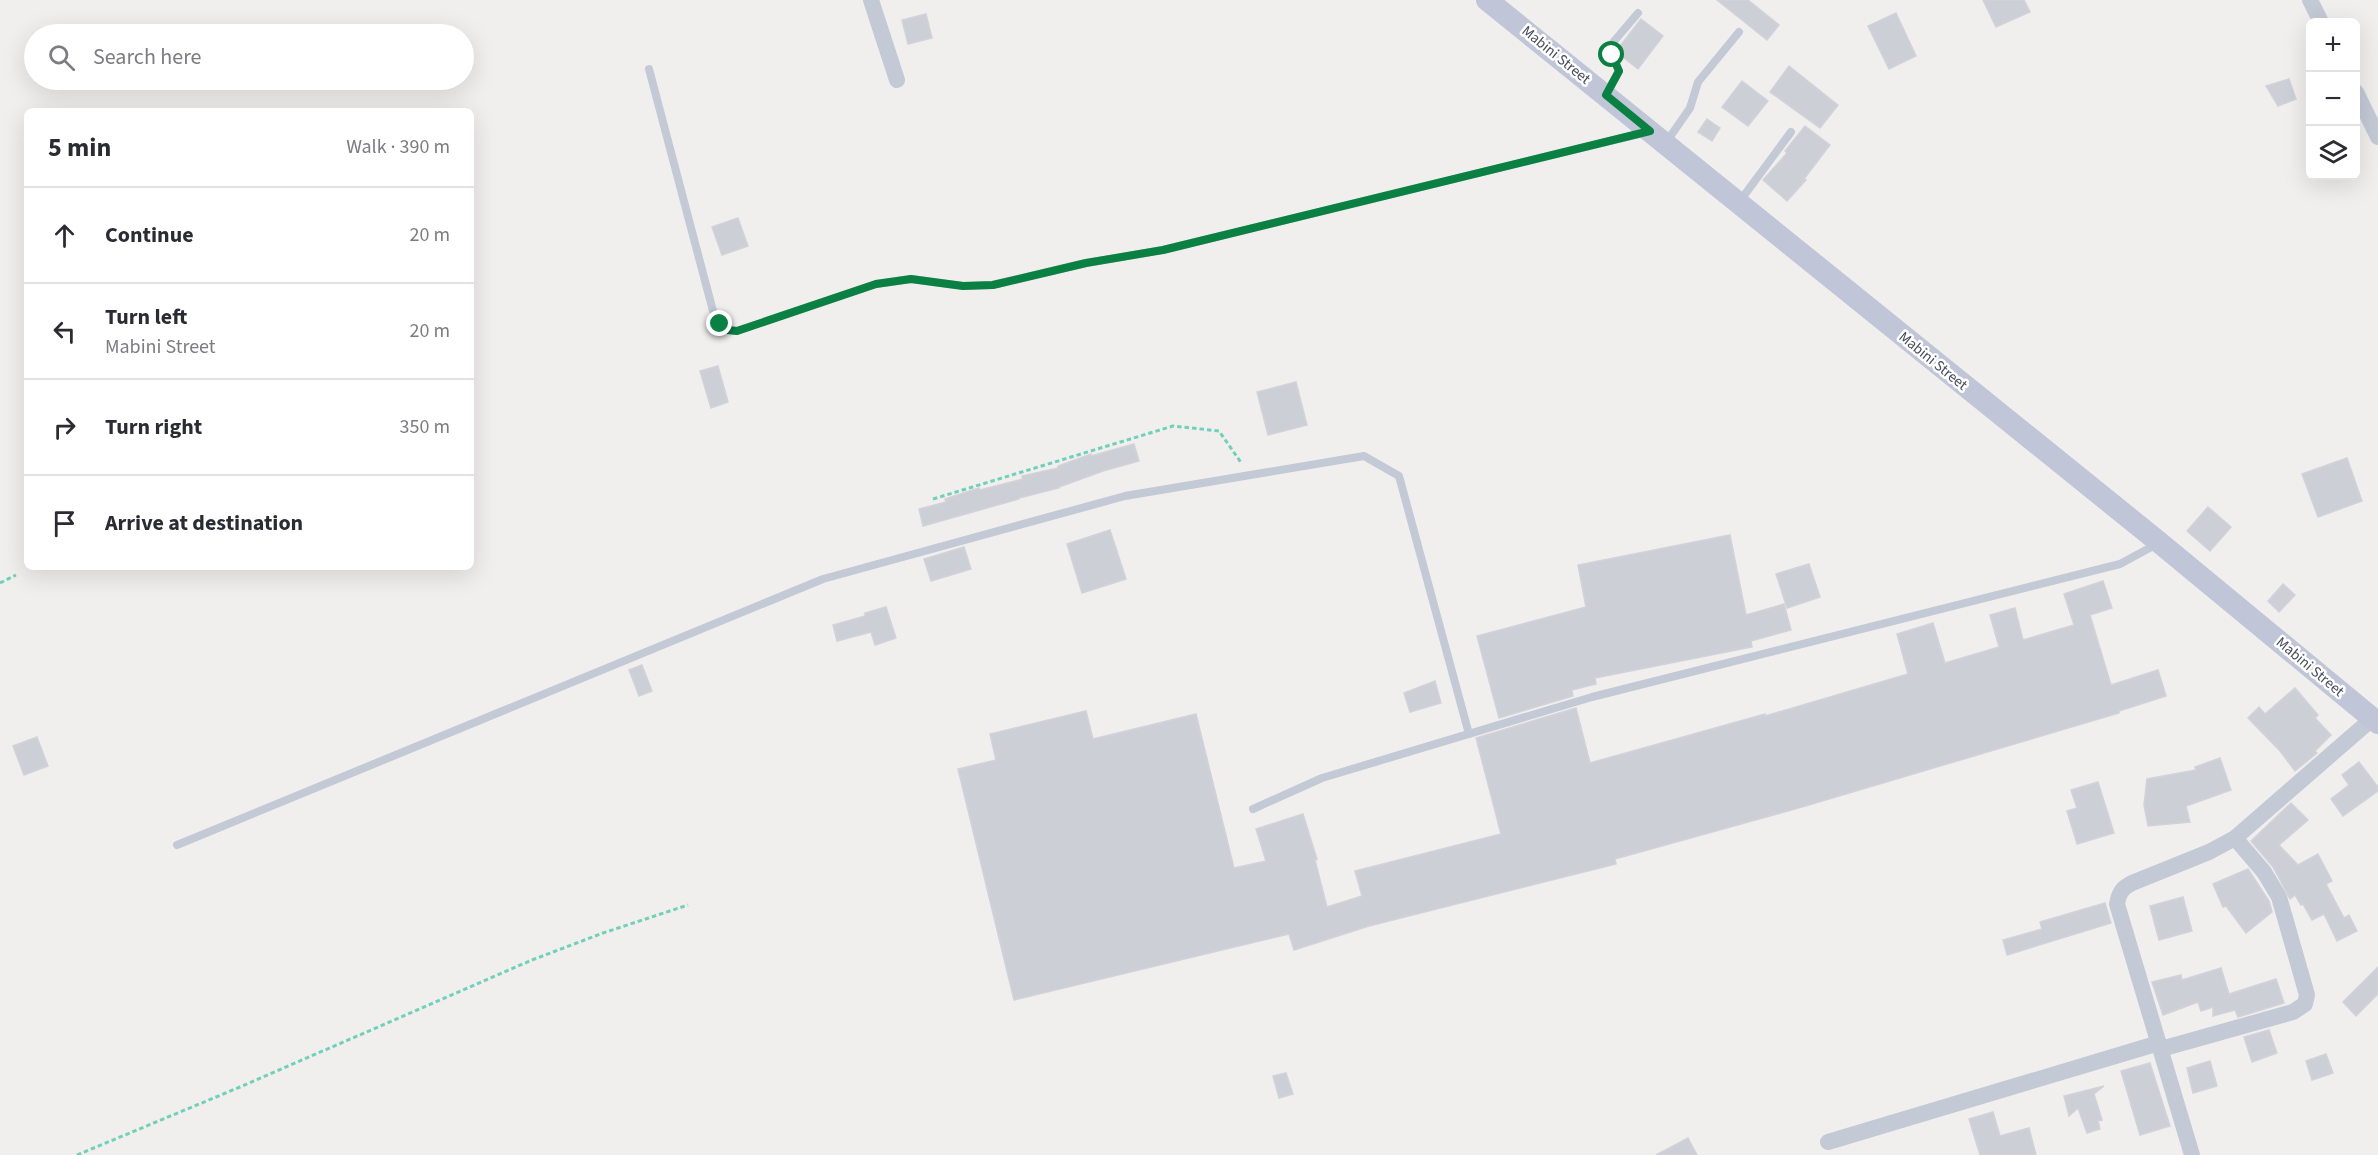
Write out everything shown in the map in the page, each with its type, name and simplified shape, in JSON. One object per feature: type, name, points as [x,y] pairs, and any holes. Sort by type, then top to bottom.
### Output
[{"type":"main road","name":"Mabini Street","points":[[1487,0],[2160,543],[2375,720]]},
{"type":"street","points":[[871,0],[897,80]]},
{"type":"street","points":[[2310,0],[2319,18]]},
{"type":"street","points":[[2360,101],[2377,132]]},
{"type":"street","points":[[2192,1155],[2117,904],[2119,894],[2123,887],[2209,852],[2235,838],[2375,720]]},
{"type":"street","points":[[1828,1142],[2160,1046],[2293,1012],[2305,1004],[2307,995],[2279,897],[2264,872],[2235,838]]},
{"type":"lane","points":[[1606,95],[1619,71],[1610,46],[1638,14]]},
{"type":"lane","points":[[649,69],[712,311],[727,330],[737,331],[876,284],[911,279],[963,286],[993,285],[1086,263],[1163,250],[1657,138],[1690,108],[1698,82],[1739,32]]},
{"type":"lane","points":[[1738,203],[1791,132]]},
{"type":"lane","points":[[177,845],[823,579],[1125,496],[1364,456],[1399,476],[1469,734]]},
{"type":"lane","points":[[1253,809],[1322,778],[1592,697],[2120,564],[2160,543]]},
{"type":"path","points":[[933,499],[1173,426],[1219,431],[1250,475]]},
{"type":"path","points":[[0,583],[16,575]]},
{"type":"path","points":[[77,1155],[240,1088],[532,960],[603,933],[688,905]]},
{"type":"building","points":[[1717,0],[1748,0],[1779,25],[1767,40]]},
{"type":"building","points":[[1983,0],[2024,0],[2030,12],[1996,27]]},
{"type":"building","points":[[1896,13],[1916,56],[1889,69],[1868,26]]},
{"type":"building","points":[[926,14],[932,38],[908,44],[902,20]]},
{"type":"building","points":[[1641,19],[1663,36],[1638,69],[1617,50]]},
{"type":"building","points":[[1789,66],[1838,105],[1820,128],[1770,92]]},
{"type":"building","points":[[2289,79],[2296,99],[2278,106],[2266,86]]},
{"type":"building","points":[[1742,81],[1768,101],[1748,126],[1722,107]]},
{"type":"building","points":[[1707,119],[1720,128],[1712,141],[1698,132]]},
{"type":"building","points":[[1805,126],[1830,145],[1804,179],[1806,180],[1787,201],[1763,180],[1787,153],[1785,151]]},
{"type":"building","points":[[738,218],[748,246],[722,255],[712,227]]},
{"type":"building","points":[[718,366],[728,402],[711,408],[700,371]]},
{"type":"building","points":[[1296,382],[1307,425],[1268,435],[1257,392]]},
{"type":"building","points":[[1134,444],[1139,461],[1103,471],[1059,488],[923,526],[919,509],[946,502],[945,499],[979,488],[980,490],[1023,479],[1022,476],[1058,468],[1058,466],[1091,454],[1091,456]]},
{"type":"building","points":[[2347,458],[2362,501],[2318,517],[2302,474]]},
{"type":"building","points":[[2208,507],[2231,527],[2210,551],[2187,531]]},
{"type":"building","points":[[1110,530],[1126,579],[1082,593],[1067,544]]},
{"type":"building","points":[[1730,535],[1746,615],[1784,604],[1791,630],[1751,641],[1752,647],[1595,678],[1596,684],[1572,690],[1573,696],[1499,718],[1477,636],[1586,607],[1578,565]]},
{"type":"building","points":[[964,547],[971,569],[931,581],[924,559]]},
{"type":"building","points":[[1809,564],[1820,597],[1787,608],[1776,574]]},
{"type":"building","points":[[2103,581],[2112,608],[2090,615],[2111,685],[2158,670],[2166,696],[2119,711],[2119,713],[1802,807],[1615,859],[1616,864],[1369,926],[1294,950],[1289,934],[1014,1000],[958,769],[996,760],[990,734],[1086,711],[1093,739],[1196,714],[1234,868],[1266,861],[1256,829],[1303,814],[1317,859],[1315,860],[1327,907],[1362,896],[1355,871],[1501,834],[1476,738],[1576,708],[1590,763],[1765,714],[1765,716],[1908,674],[1897,634],[1933,623],[1945,663],[1999,647],[1990,615],[2015,608],[2023,640],[2074,625],[2064,594]]},
{"type":"building","points":[[2283,584],[2295,595],[2279,612],[2268,601]]},
{"type":"building","points":[[886,607],[896,638],[875,645],[871,632],[837,641],[833,625]]},
{"type":"building","points":[[642,665],[652,691],[639,696],[629,670]]},
{"type":"building","points":[[1435,681],[1441,703],[1410,712],[1404,693]]},
{"type":"building","points":[[2295,688],[2318,715],[2315,718],[2331,735],[2315,751],[2317,753],[2295,771],[2280,751],[2248,718],[2259,707],[2265,714]]},
{"type":"building","points":[[37,737],[48,766],[24,775],[13,746]]},
{"type":"building","points":[[2220,758],[2231,790],[2186,806],[2190,822],[2148,826],[2144,805],[2147,779],[2196,770],[2195,767]]},
{"type":"building","points":[[2359,762],[2378,787],[2378,791],[2343,816],[2331,799],[2349,785],[2342,775]]},
{"type":"building","points":[[2098,782],[2114,833],[2077,844],[2067,811],[2077,808],[2071,790]]},
{"type":"building","points":[[2291,803],[2308,820],[2279,845],[2298,865],[2318,854],[2332,881],[2326,884],[2344,918],[2349,915],[2357,931],[2337,941],[2324,914],[2312,920],[2295,895],[2290,899],[2273,867],[2251,841]]},
{"type":"building","points":[[2248,869],[2269,901],[2272,912],[2246,933],[2226,906],[2223,907],[2213,884]]},
{"type":"building","points":[[2183,897],[2192,931],[2159,940],[2150,906]]},
{"type":"building","points":[[2105,903],[2111,923],[2007,955],[2003,940],[2042,929],[2040,922]]},
{"type":"building","points":[[2378,967],[2378,994],[2356,1016],[2343,1002]]},
{"type":"building","points":[[2221,968],[2229,994],[2276,979],[2284,1003],[2238,1017],[2235,1010],[2213,1016],[2213,1007],[2201,1011],[2198,1002],[2163,1015],[2152,982],[2181,975],[2182,980]]},
{"type":"building","points":[[2269,1030],[2277,1053],[2252,1062],[2244,1037]]},
{"type":"building","points":[[2326,1054],[2333,1073],[2312,1080],[2306,1061]]},
{"type":"building","points":[[2210,1061],[2217,1086],[2193,1093],[2187,1068]]},
{"type":"building","points":[[2150,1063],[2170,1126],[2140,1135],[2121,1071]]},
{"type":"building","points":[[1286,1073],[1293,1094],[1279,1098],[1273,1076]]},
{"type":"building","points":[[2104,1086],[2094,1094],[2102,1120],[2098,1121],[2100,1129],[2087,1133],[2078,1108],[2069,1116],[2064,1096]]},
{"type":"building","points":[[1993,1112],[2000,1136],[2029,1128],[2036,1155],[1980,1155],[1969,1119]]},
{"type":"building","points":[[1688,1138],[1697,1155],[1656,1155]]},
{"type":"route","points":[[720,324],[727,330],[737,331],[876,284],[911,279],[933,280],[963,286],[993,285],[1086,263],[1163,250],[1650,131],[1606,95],[1619,71],[1612,55]]}]
